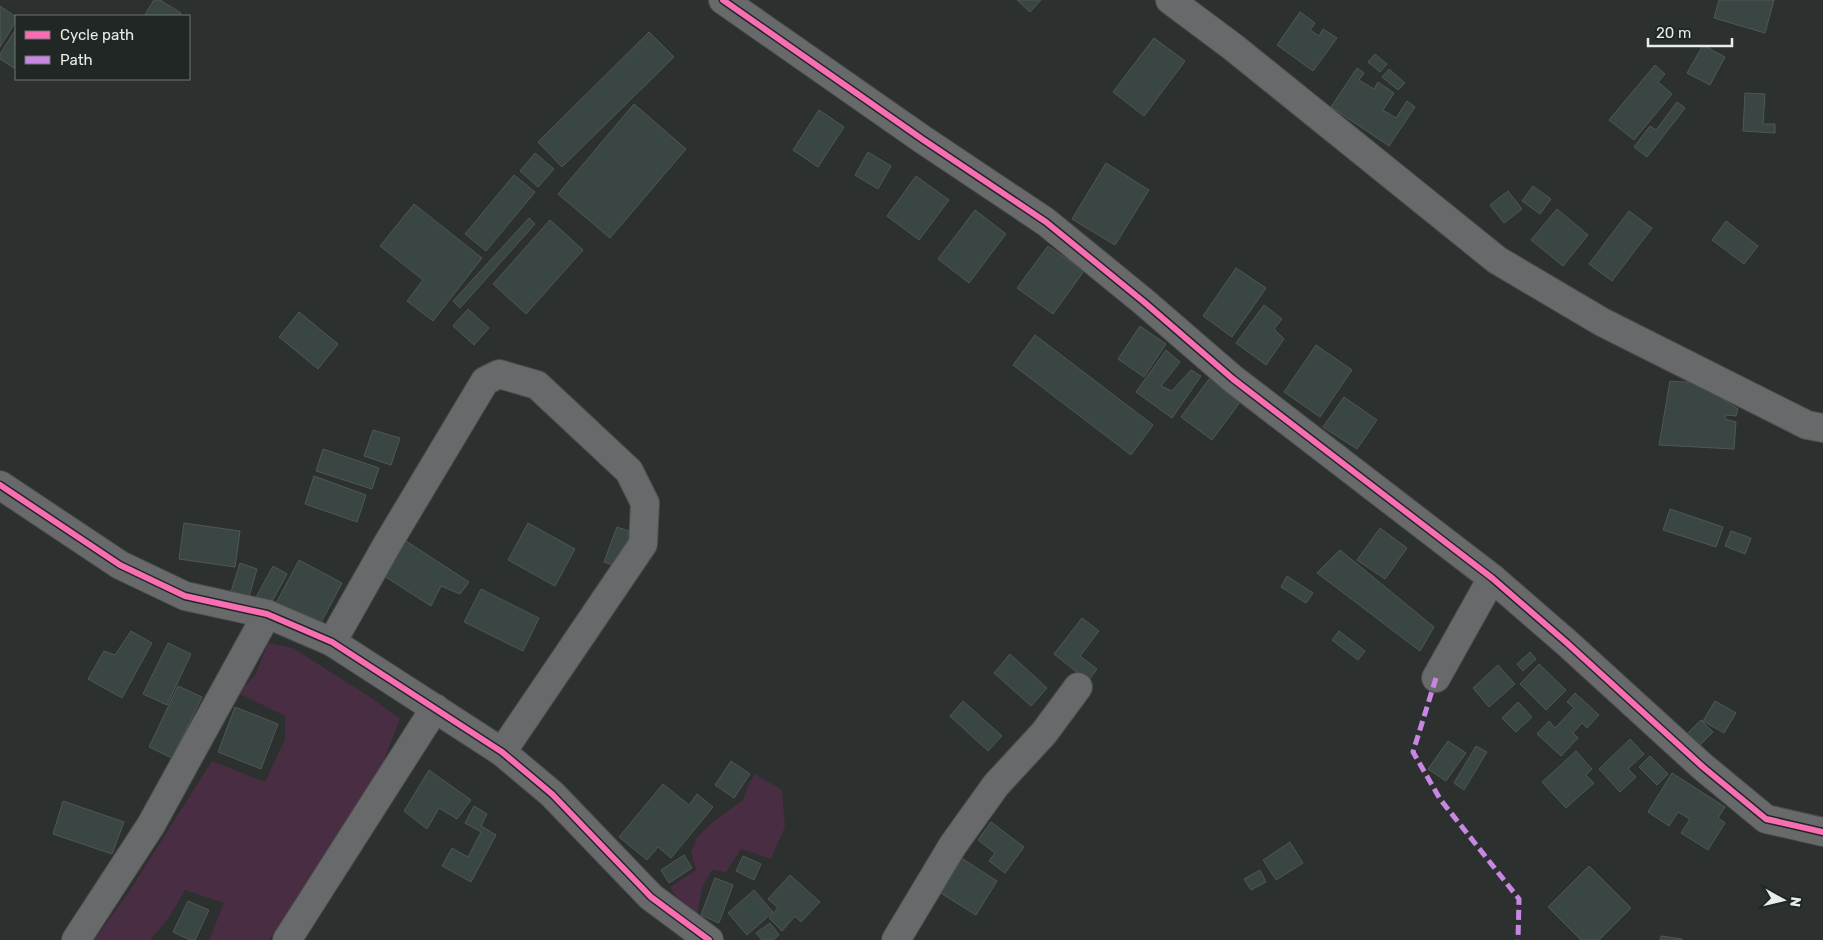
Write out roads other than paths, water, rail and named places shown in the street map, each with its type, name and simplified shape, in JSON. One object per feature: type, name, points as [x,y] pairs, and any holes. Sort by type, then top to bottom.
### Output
[{"type":"street","points":[[723,0],[906,128],[1046,222],[1234,379],[1492,578],[1574,649],[1703,767],[1766,818],[1823,832]]},
{"type":"street","points":[[1170,0],[1233,47],[1497,260],[1602,322],[1807,426],[1823,428]]},
{"type":"street","points":[[332,642],[388,543],[484,382],[499,374],[537,385],[629,472],[645,503],[643,544],[502,752]]},
{"type":"street","points":[[0,486],[120,564],[185,596],[267,614],[332,642],[502,752],[552,794],[651,897],[709,940]]},
{"type":"street","points":[[1436,678],[1492,578]]},
{"type":"street","points":[[76,940],[152,825],[267,614]]},
{"type":"street","points":[[896,940],[953,845],[996,785],[1044,733],[1078,687]]},
{"type":"street","points":[[288,940],[435,708]]}]
